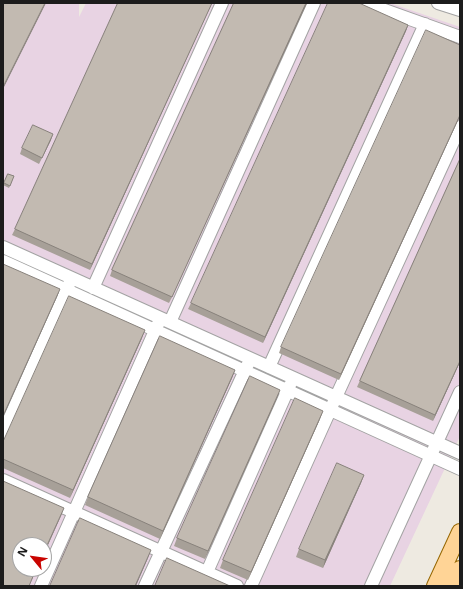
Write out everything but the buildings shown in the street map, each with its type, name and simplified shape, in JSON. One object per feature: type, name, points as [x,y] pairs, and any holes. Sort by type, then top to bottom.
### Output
[{"type":"main road","points":[[435,586],[460,532]]},
{"type":"main road","points":[[452,586],[460,569]]},
{"type":"street","points":[[93,288],[222,3]]},
{"type":"street","points":[[41,586],[155,330],[165,320],[314,3]]},
{"type":"street","points":[[365,3],[460,37]]},
{"type":"street","points":[[438,3],[460,10]]},
{"type":"street","points":[[268,367],[424,24]]},
{"type":"street","points":[[251,586],[460,127]]},
{"type":"street","points":[[3,247],[460,453]]},
{"type":"street","points":[[3,261],[460,469]]},
{"type":"street","points":[[3,433],[72,278]]},
{"type":"street","points":[[146,586],[250,358]]},
{"type":"street","points":[[207,572],[293,378]]},
{"type":"street","points":[[371,586],[460,392]]},
{"type":"street","points":[[3,480],[237,586]]},
{"type":"shaded area","points":[[3,3],[79,3],[79,17],[86,3],[390,3],[460,27],[460,436],[390,586],[3,586]]}]
